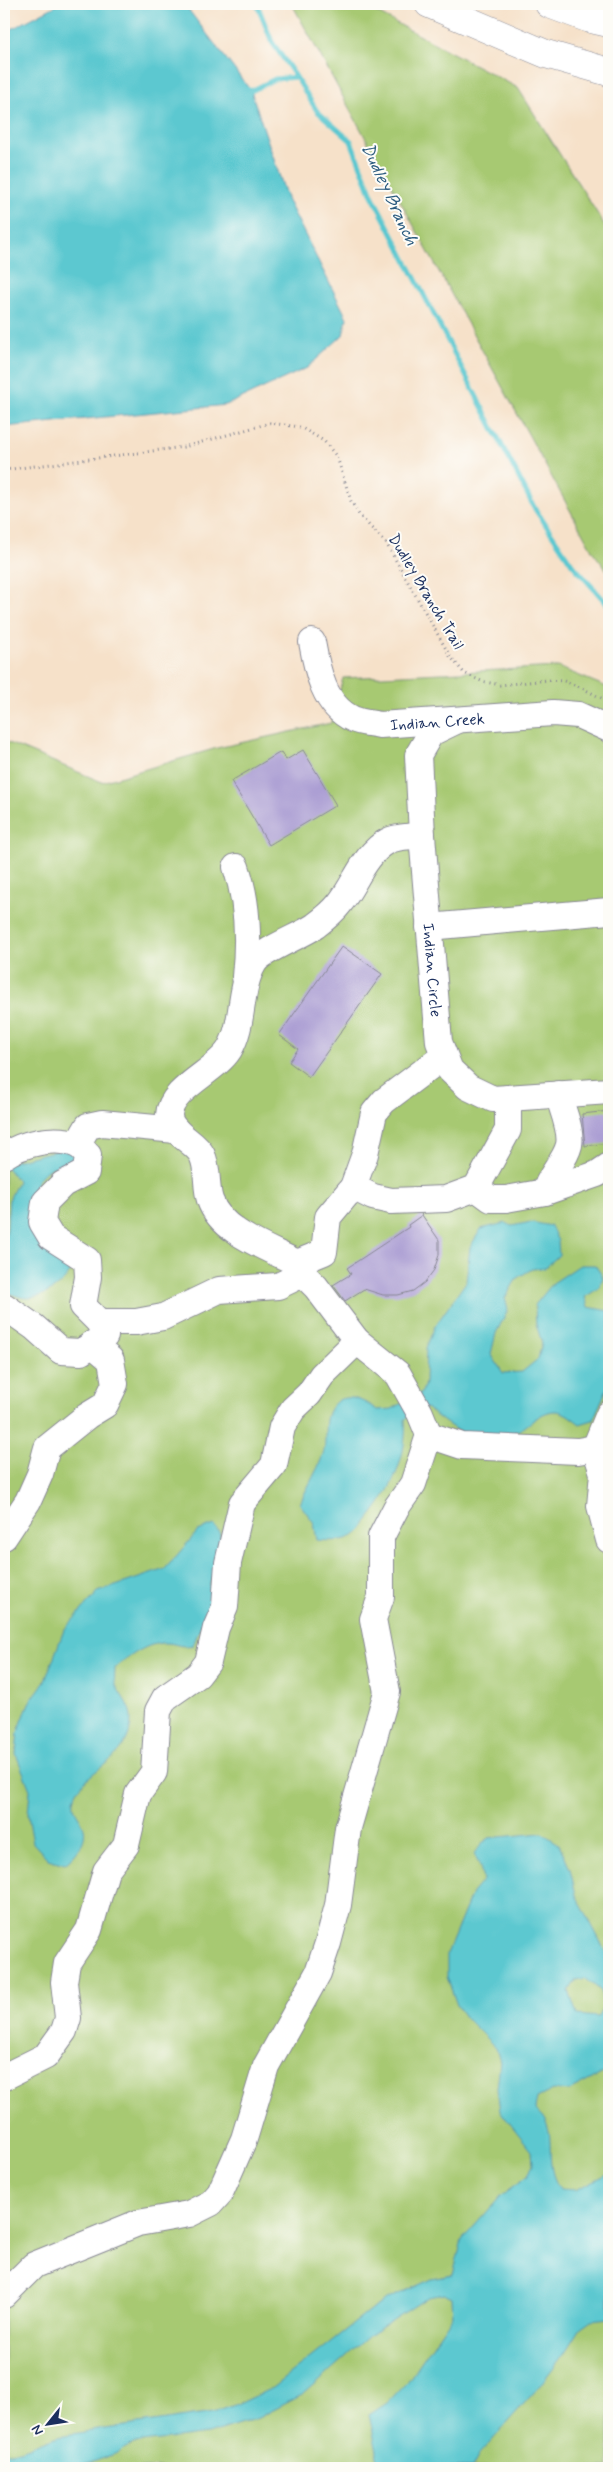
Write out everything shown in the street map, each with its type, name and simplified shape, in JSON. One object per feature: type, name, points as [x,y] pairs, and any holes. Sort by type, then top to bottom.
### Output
[{"type":"main road","points":[[429,4],[546,54],[609,72]]},
{"type":"main road","points":[[549,4],[586,18],[609,23]]},
{"type":"lane","name":"Indian Creek","points":[[312,642],[318,675],[333,703],[352,719],[380,725],[553,713],[578,715],[609,728]]},
{"type":"lane","name":"Indian Circle","points":[[458,720],[431,734],[418,755],[422,835],[439,1042],[444,1056],[450,1070],[468,1087],[493,1099],[609,1091]]},
{"type":"lane","points":[[245,977],[256,960],[315,926],[339,904],[367,860],[378,848],[390,840],[422,835]]},
{"type":"lane","points":[[236,867],[243,887],[248,946],[236,1030],[229,1049],[215,1067],[185,1089],[170,1105],[169,1118],[176,1130],[201,1154],[210,1200],[220,1216],[243,1236],[300,1268],[357,1341],[398,1374],[420,1415],[462,1446],[578,1451],[595,1448]]},
{"type":"lane","points":[[430,927],[609,911]]},
{"type":"lane","points":[[4,1306],[34,1327],[61,1351],[81,1352],[96,1333],[163,1317],[219,1290],[278,1286],[324,1252],[328,1217],[354,1187],[365,1154],[374,1113],[384,1100],[444,1056]]},
{"type":"lane","points":[[545,1192],[548,1181],[569,1145],[558,1094]]},
{"type":"lane","points":[[354,1187],[373,1197],[391,1201],[446,1199],[476,1188],[508,1130],[508,1098]]},
{"type":"lane","points":[[77,1145],[88,1126],[102,1123],[176,1130]]},
{"type":"lane","points":[[4,1156],[10,1152],[48,1140],[77,1145],[88,1155],[86,1172],[63,1184],[44,1202],[42,1222],[51,1236],[87,1260],[88,1277],[83,1306],[111,1360],[115,1384],[105,1405],[47,1448],[40,1474],[28,1501],[4,1537]]},
{"type":"lane","points":[[476,1188],[491,1199],[515,1198],[545,1192],[597,1174],[609,1166]]},
{"type":"lane","points":[[4,2077],[46,2056],[64,2031],[68,2018],[64,1982],[67,1963],[89,1930],[106,1871],[126,1845],[138,1794],[154,1772],[158,1710],[165,1698],[198,1675],[208,1662],[216,1628],[225,1607],[228,1563],[242,1503],[274,1465],[282,1427],[293,1409],[309,1394],[322,1375],[357,1341]]},
{"type":"lane","points":[[609,1414],[595,1448],[606,1480],[600,1506],[609,1540]]},
{"type":"lane","points":[[4,2295],[34,2265],[138,2223],[189,2214],[211,2203],[220,2193],[244,2139],[266,2066],[318,1973],[338,1906],[348,1828],[387,1692],[373,1619],[381,1597],[381,1537],[396,1508],[413,1484],[420,1415]]},
{"type":"path","name":"Dudley Branch Trail","points":[[4,470],[184,447],[270,423],[300,427],[324,441],[337,457],[351,501],[359,515],[386,543],[450,656],[464,673],[482,681],[500,685],[548,680],[564,681],[609,702]]},
{"type":"green space","points":[[292,4],[361,4],[518,88],[609,232],[609,573],[593,552]]},
{"type":"green space","points":[[558,667],[609,688],[609,2468],[4,2468],[4,741],[102,782],[217,748],[331,723],[343,678]]},
{"type":"water","points":[[59,4],[184,4],[251,91],[288,201],[347,318],[343,335],[307,368],[226,405],[4,427],[4,33]]},
{"type":"water","points":[[70,1147],[75,1160],[49,1169],[40,1177],[36,1184],[31,1200],[30,1217],[32,1233],[71,1256],[73,1267],[60,1284],[41,1295],[24,1298],[4,1291],[4,1240],[7,1230],[9,1200],[18,1181],[4,1164]]},
{"type":"water","points":[[531,1222],[551,1226],[558,1241],[559,1255],[545,1268],[532,1269],[517,1278],[505,1298],[508,1310],[496,1333],[491,1354],[503,1373],[522,1372],[538,1359],[542,1343],[536,1324],[535,1305],[553,1283],[580,1265],[595,1265],[603,1277],[599,1288],[585,1297],[588,1307],[609,1311],[609,1384],[593,1420],[580,1424],[563,1413],[552,1411],[543,1414],[512,1433],[481,1438],[455,1429],[426,1408],[405,1419],[404,1447],[396,1473],[376,1510],[360,1531],[341,1540],[317,1540],[314,1523],[300,1504],[323,1455],[328,1413],[333,1405],[338,1400],[351,1398],[365,1402],[377,1410],[392,1409],[422,1392],[425,1383],[426,1348],[435,1326],[466,1282],[470,1247],[481,1229],[505,1223],[512,1226]]},
{"type":"water","points":[[214,1525],[220,1534],[221,1549],[210,1584],[211,1602],[193,1645],[184,1646],[159,1643],[152,1645],[126,1659],[115,1668],[115,1683],[130,1713],[129,1733],[115,1755],[78,1789],[74,1804],[84,1831],[83,1842],[80,1847],[65,1864],[48,1859],[33,1843],[28,1815],[30,1790],[16,1754],[18,1732],[29,1703],[45,1681],[64,1630],[98,1592],[165,1569],[198,1531]]},
{"type":"water","points":[[542,1833],[559,1844],[570,1869],[576,1895],[609,1958],[609,2070],[569,2091],[553,2090],[537,2098],[535,2109],[543,2118],[548,2128],[552,2170],[560,2189],[576,2190],[609,2173],[609,2318],[591,2320],[580,2328],[563,2355],[537,2389],[480,2453],[472,2468],[376,2468],[377,2450],[369,2415],[387,2403],[408,2381],[453,2315],[452,2298],[444,2294],[428,2297],[370,2335],[304,2394],[258,2418],[207,2434],[135,2443],[116,2454],[75,2468],[4,2468],[4,2453],[58,2436],[213,2413],[243,2402],[272,2388],[371,2310],[392,2297],[432,2279],[453,2275],[462,2240],[502,2195],[528,2176],[533,2164],[532,2151],[500,2111],[497,2089],[500,2062],[496,2048],[465,2017],[457,2005],[447,1977],[447,1954],[472,1893],[483,1880],[474,1853],[488,1838]],"holes":[[[585,1978],[600,1990],[604,2006],[598,2017],[577,2015],[569,1991],[576,1980]]]},
{"type":"building","points":[[303,750],[336,805],[269,845],[231,781],[281,752],[286,760]]},
{"type":"building","points":[[342,946],[382,974],[309,1077],[289,1062],[298,1049],[279,1035]]},
{"type":"building","points":[[609,1111],[609,1143],[585,1146],[582,1114]]},
{"type":"building","points":[[422,1215],[439,1240],[439,1255],[434,1270],[425,1282],[413,1291],[398,1295],[383,1295],[364,1289],[345,1301],[333,1285],[351,1274],[347,1268],[409,1227],[408,1225]]},
{"type":"waterway","points":[[257,4],[272,42],[296,77]]},
{"type":"waterway","name":"Dudley Branch","points":[[247,89],[251,91],[275,79],[296,77],[317,111],[351,141],[372,195],[535,509],[572,564],[609,606]]}]
